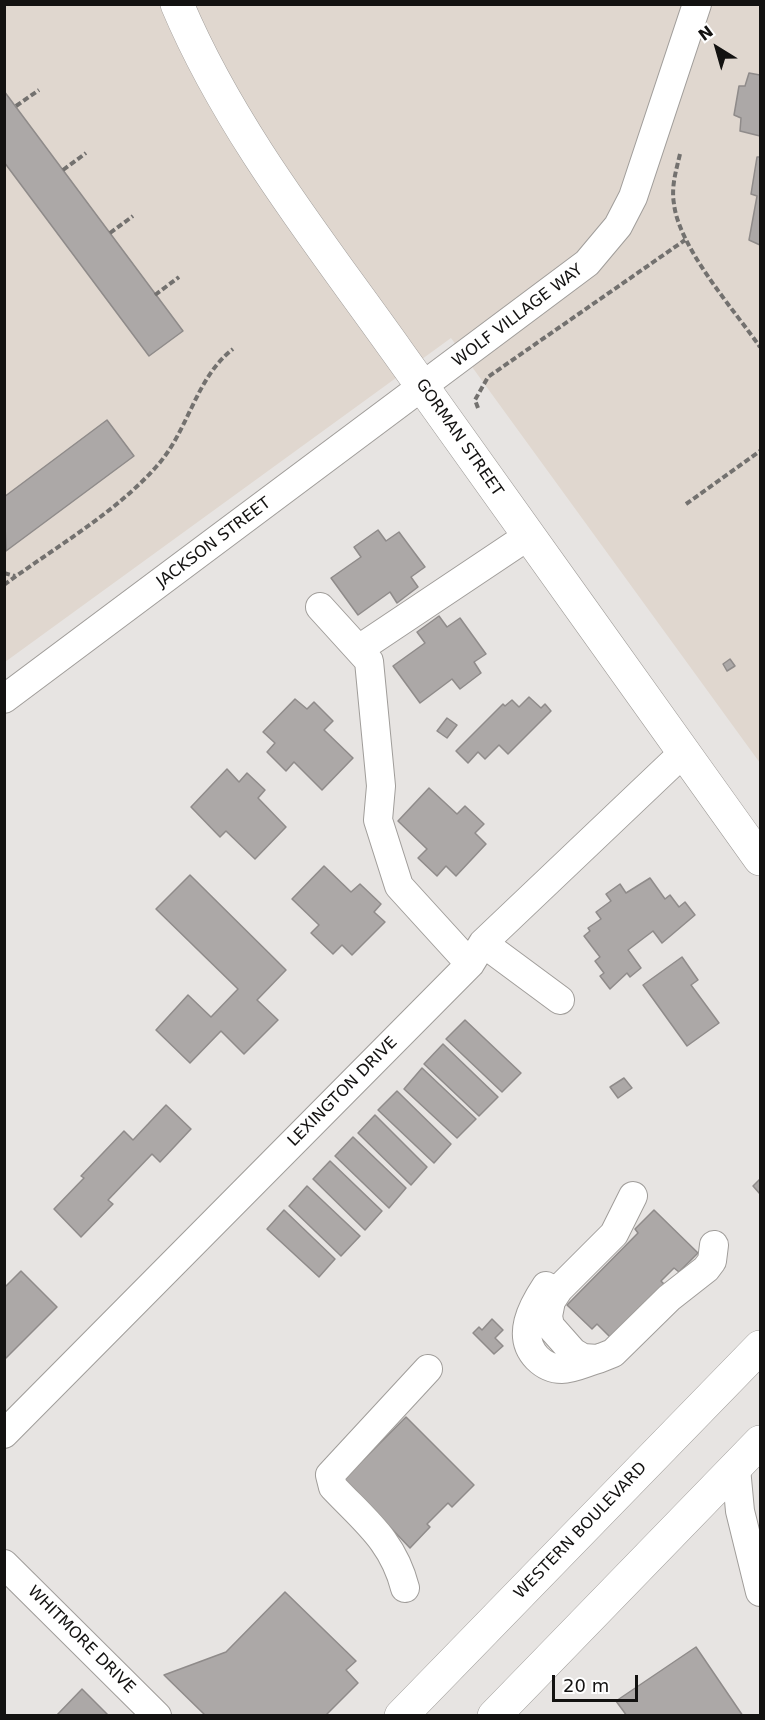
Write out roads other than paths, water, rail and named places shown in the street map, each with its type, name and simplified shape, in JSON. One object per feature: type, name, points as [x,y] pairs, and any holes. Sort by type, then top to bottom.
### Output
[{"type":"main road","name":"GORMAN STREET","points":[[177,4],[197,53],[222,97],[282,188],[760,859]]},
{"type":"main road","name":"WESTERN BOULEVARD","points":[[401,1716],[760,1347]]},
{"type":"main road","points":[[494,1716],[760,1442]]},
{"type":"street","name":"WOLF VILLAGE WAY","points":[[423,388],[587,263],[618,226],[636,188],[697,4]]},
{"type":"street","name":"JACKSON STREET","points":[[4,699],[423,388]]},
{"type":"street","points":[[358,649],[528,536]]},
{"type":"street","points":[[320,608],[369,662],[381,786],[378,820],[399,886],[477,953],[560,1000]]},
{"type":"street","name":"LEXINGTON DRIVE","points":[[4,1434],[477,953],[684,752]]},
{"type":"street","points":[[633,1196],[548,1282],[527,1323],[526,1343],[530,1351],[551,1368],[563,1370],[613,1353],[669,1298],[706,1269],[712,1261],[714,1245]]},
{"type":"street","points":[[405,1588],[399,1564],[389,1546],[333,1487],[330,1475],[428,1369]]},
{"type":"street","points":[[736,1468],[740,1511],[760,1592]]},
{"type":"street","name":"WHITMORE DRIVE","points":[[4,1564],[157,1716]]}]
